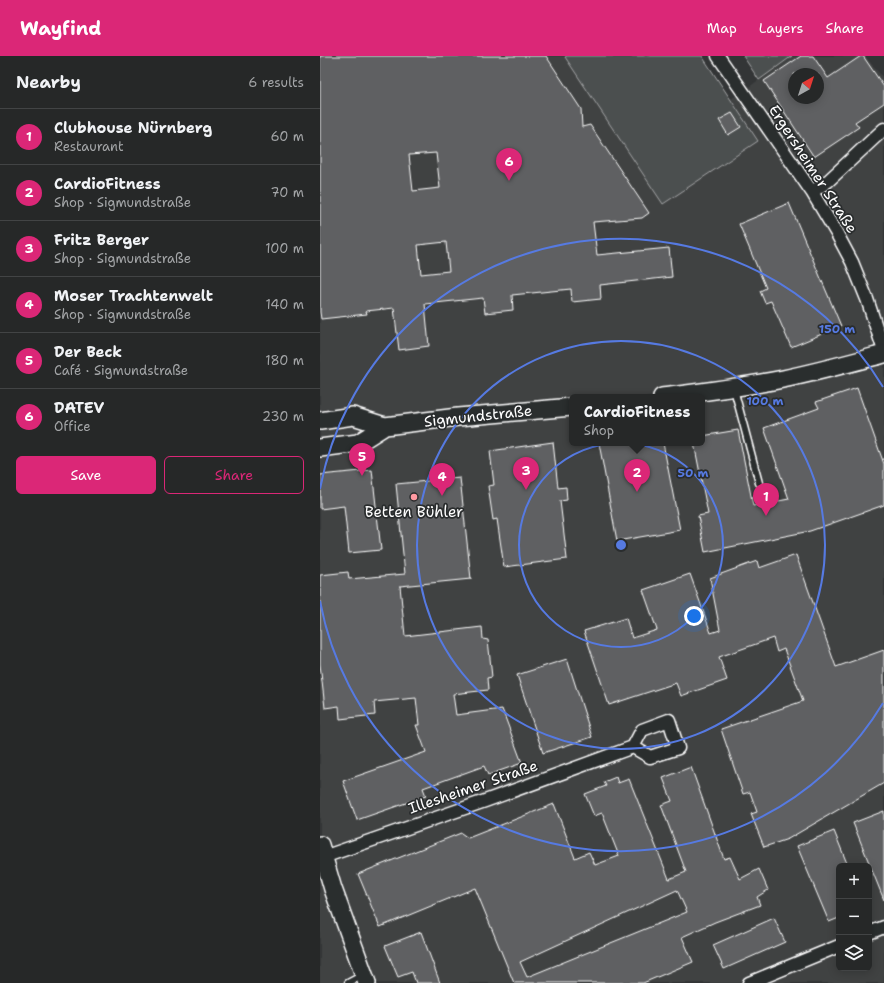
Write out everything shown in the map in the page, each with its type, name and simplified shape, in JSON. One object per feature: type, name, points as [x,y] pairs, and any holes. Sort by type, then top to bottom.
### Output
[{"type":"main road","points":[[686,394],[734,388],[796,376],[884,353]]},
{"type":"main road","name":"Sigmundstraße","points":[[320,420],[353,416],[385,426],[569,407]]},
{"type":"main road","name":"Sigmundstraße","points":[[320,448],[358,443],[385,426]]},
{"type":"main road","points":[[322,852],[332,889],[365,979]]},
{"type":"street","name":"Ergersheimer Straße","points":[[718,56],[812,192],[837,234],[852,262],[874,318],[884,353]]},
{"type":"street","points":[[812,192],[828,181],[884,129]]},
{"type":"street","name":"Illesheimer Straße","points":[[322,852],[332,854],[633,747]]},
{"type":"street","points":[[872,932],[884,927]]},
{"type":"street","points":[[750,983],[836,947]]},
{"type":"lane","points":[[734,388],[759,483]]},
{"type":"lane","points":[[348,983],[365,979]]},
{"type":"shaded area","points":[[320,56],[567,56],[565,57],[758,141],[731,99],[792,56],[865,56],[884,79],[884,983],[320,983]]},
{"type":"shaded area","points":[[702,56],[758,141],[663,204],[565,57]]},
{"type":"shaded area","points":[[743,56],[792,56],[759,80]]},
{"type":"building","points":[[320,56],[546,56],[581,109],[582,127],[590,125],[649,213],[642,218],[593,222],[597,255],[669,248],[672,277],[600,285],[601,299],[572,302],[571,289],[512,295],[513,310],[485,313],[483,298],[425,304],[429,346],[399,350],[394,308],[366,311],[367,314],[321,319]],"holes":[[[436,153],[440,188],[413,191],[409,155]],[[446,242],[449,271],[421,274],[418,245]]]},
{"type":"building","points":[[801,56],[813,56],[821,68],[788,68],[788,104],[824,104],[824,72],[828,78],[863,56],[884,87],[884,103],[855,122],[859,127],[814,157],[764,81]]},
{"type":"building","points":[[732,113],[741,127],[728,135],[719,120]]},
{"type":"building","points":[[789,203],[841,326],[791,347],[771,301],[765,303],[760,291],[766,288],[739,224]]},
{"type":"building","points":[[857,388],[884,464],[884,505],[810,531],[705,552],[698,516],[708,514],[695,446],[705,446],[705,436],[738,430],[753,506],[789,499],[764,428],[819,408],[816,402]]},
{"type":"building","points":[[553,442],[558,488],[566,487],[567,500],[560,501],[567,559],[504,567],[497,519],[493,520],[488,486],[494,485],[490,451]]},
{"type":"building","points":[[600,446],[664,446],[680,530],[617,541]]},
{"type":"building","points":[[372,470],[381,550],[349,553],[344,506],[320,509],[320,475]]},
{"type":"building","points":[[460,478],[471,579],[400,586],[405,636],[482,627],[483,639],[488,640],[492,677],[487,678],[488,690],[453,694],[456,715],[502,709],[522,763],[488,775],[484,766],[423,788],[426,796],[357,820],[343,781],[426,752],[416,725],[419,725],[416,698],[374,702],[375,715],[340,719],[339,706],[325,708],[320,664],[320,575],[348,572],[349,579],[405,574],[396,484]]},
{"type":"building","points":[[796,555],[836,667],[884,650],[884,783],[788,839],[764,847],[751,814],[757,812],[750,792],[743,794],[721,729],[803,701],[784,649],[777,652],[773,638],[719,657],[727,680],[681,696],[676,683],[609,705],[584,631],[626,618],[632,638],[657,630],[643,590],[690,574],[711,633],[720,630],[710,578],[757,561],[759,568]]},
{"type":"building","points":[[567,659],[592,737],[543,753],[517,675]]},
{"type":"building","points":[[691,767],[724,859],[730,857],[740,879],[759,869],[768,890],[757,897],[760,905],[715,922],[682,937],[693,962],[643,983],[514,983],[475,888],[380,927],[358,874],[461,833],[468,838],[554,804],[575,858],[589,852],[595,865],[619,856],[602,813],[594,816],[585,794],[606,786],[604,782],[616,777],[618,783],[629,779],[669,879],[686,872],[661,805],[672,801],[663,778]],"holes":[[[677,890],[687,912],[527,977],[520,962]]]},
{"type":"building","points":[[884,811],[884,900],[872,870],[872,863],[869,863],[853,823]]},
{"type":"building","points":[[834,831],[847,863],[836,863],[836,919],[829,922],[797,846]]},
{"type":"building","points":[[774,918],[785,942],[724,969],[713,945]]},
{"type":"building","points":[[421,932],[440,983],[416,983],[412,972],[398,977],[385,946]]},
{"type":"place","name":"DATEV","points":[[509,181]]},
{"type":"place","name":"Der Beck","points":[[362,476]]},
{"type":"place","name":"Fritz Berger","points":[[526,490]]},
{"type":"place","name":"CardioFitness","points":[[637,492]]},
{"type":"place","name":"Moser Trachtenwelt","points":[[442,496]]},
{"type":"place","name":"Betten Bühler","points":[[414,497]]},
{"type":"place","name":"Clubhouse Nürnberg","points":[[766,516]]}]
